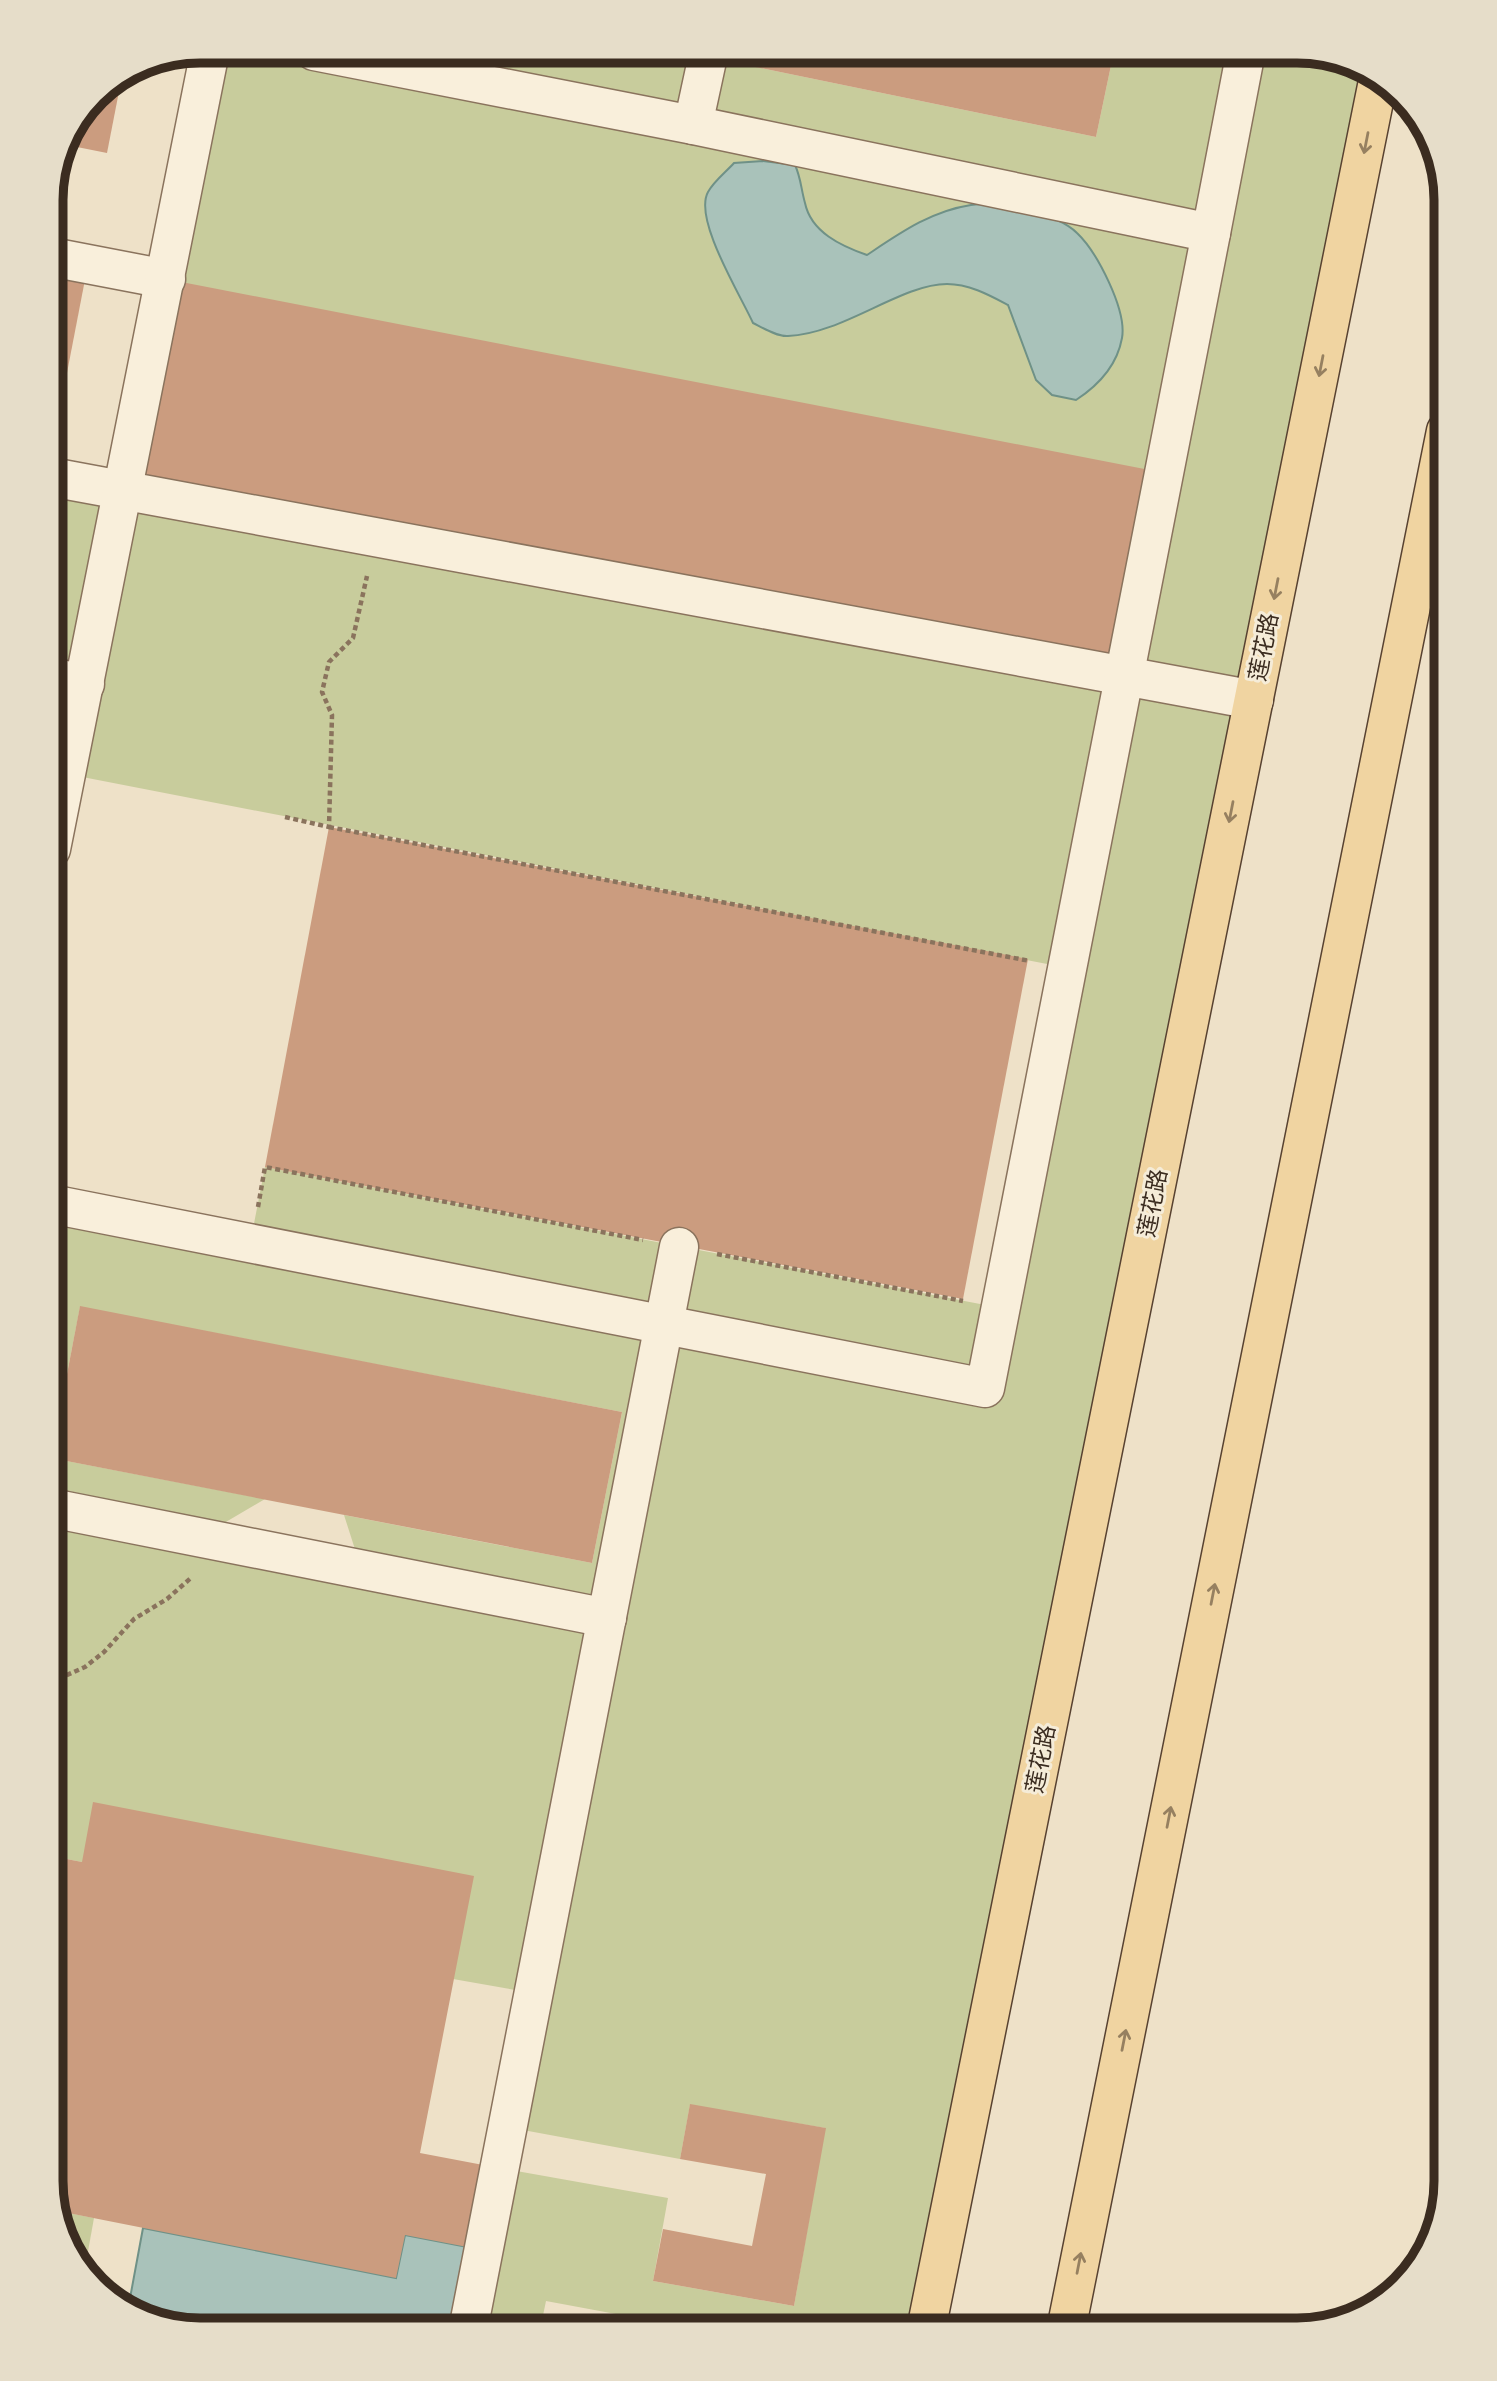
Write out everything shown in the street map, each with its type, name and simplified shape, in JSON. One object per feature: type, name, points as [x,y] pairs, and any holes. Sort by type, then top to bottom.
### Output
[{"type":"main road","name":"莲花路","points":[[928,2318],[1376,89]]},
{"type":"main road","points":[[1068,2318],[1434,491]]},
{"type":"street","points":[[63,730],[68,680],[122,491],[208,63]]},
{"type":"street","points":[[375,63],[693,125],[1211,233]]},
{"type":"street","points":[[693,125],[706,63]]},
{"type":"street","points":[[63,1206],[664,1327],[985,1388],[1244,63]]},
{"type":"street","points":[[63,259],[166,279]]},
{"type":"street","points":[[63,479],[1254,700]]},
{"type":"street","points":[[470,2318],[679,1247]]},
{"type":"street","points":[[63,1510],[607,1618]]},
{"type":"path","points":[[329,827],[332,715],[322,692],[329,662],[353,638],[368,582],[364,533]]},
{"type":"path","points":[[285,817],[1068,968]]},
{"type":"path","points":[[265,1167],[1002,1308]]},
{"type":"path","points":[[63,1677],[85,1667],[104,1652],[134,1619],[167,1599],[234,1544]]},
{"type":"green space","points":[[208,63],[737,63],[1096,137],[1111,63],[1306,63],[1341,70],[1376,89],[928,2318],[637,2318],[546,2301],[542,2318],[445,2318],[499,2168],[668,2198],[653,2281],[794,2306],[825,2128],[690,2105],[680,2159],[507,2127],[533,1993],[453,1979],[82,1862],[63,1858],[63,1460],[265,1499],[202,1536],[361,1568],[344,1515],[592,1563],[622,1412],[80,1307],[63,1394],[63,1206],[250,1244],[265,1167],[1001,1308],[1068,968],[67,774],[63,793],[63,479],[122,491]]},
{"type":"green space","points":[[67,2213],[94,2218],[87,2258],[77,2242]]},
{"type":"water","points":[[763,161],[795,165],[808,213],[820,230],[828,237],[867,255],[929,218],[971,205],[997,205],[1027,210],[1068,226],[1093,253],[1109,282],[1120,312],[1122,338],[1111,366],[1092,388],[1076,400],[1052,395],[1036,380],[1008,305],[979,291],[955,284],[929,286],[910,292],[850,319],[809,333],[784,336],[753,323],[720,258],[707,220],[705,204],[708,192],[734,163]]},
{"type":"water","points":[[143,2228],[396,2278],[405,2235],[483,2250],[471,2315],[459,2318],[191,2318],[156,2311],[130,2299]]},
{"type":"building","points":[[736,63],[1111,63],[1096,137]]},
{"type":"building","points":[[119,90],[107,153],[74,146],[91,117]]},
{"type":"building","points":[[63,259],[88,264],[66,378],[63,377]]},
{"type":"building","points":[[166,279],[1165,473],[1126,676],[122,491]]},
{"type":"building","points":[[329,827],[1028,959],[963,1299],[265,1167]]},
{"type":"building","points":[[80,1306],[622,1412],[592,1563],[63,1460],[63,1395]]},
{"type":"building","points":[[93,1802],[474,1876],[420,2153],[499,2168],[483,2250],[405,2235],[396,2278],[67,2213],[63,2181],[63,1858],[82,1862]]},
{"type":"building","points":[[690,2104],[826,2128],[794,2306],[653,2281],[663,2229],[752,2246],[766,2174],[680,2159]]}]
